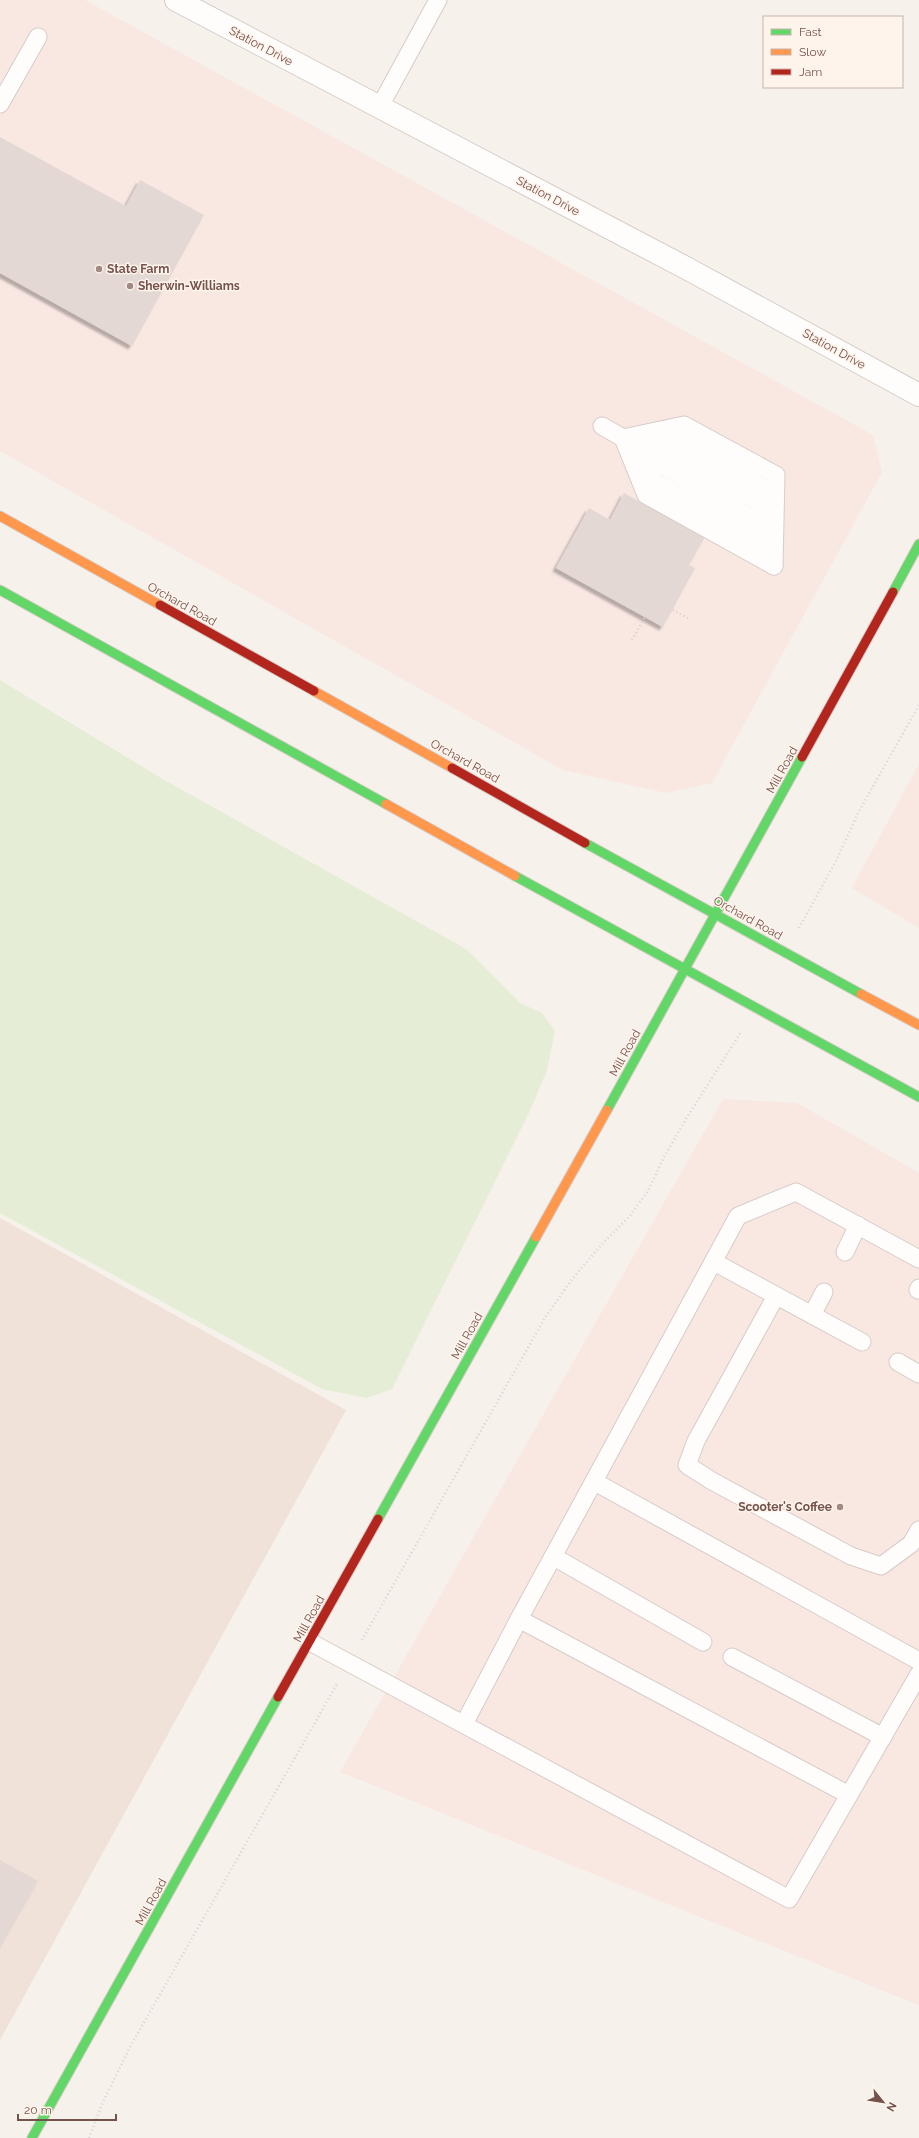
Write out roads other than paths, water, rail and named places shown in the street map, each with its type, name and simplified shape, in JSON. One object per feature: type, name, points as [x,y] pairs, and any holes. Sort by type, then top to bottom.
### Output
[{"type":"main road","name":"Orchard Road","points":[[0,516],[716,914],[919,1025]]},
{"type":"main road","name":"Mill Road","points":[[32,2138],[685,970],[919,544]]},
{"type":"main road","points":[[0,590],[685,970],[919,1097]]},
{"type":"street","name":"Station Drive","points":[[176,0],[688,269],[919,395]]},
{"type":"lane","points":[[379,108],[438,0]]},
{"type":"lane","points":[[0,104],[38,37]]},
{"type":"lane","points":[[602,426],[623,438],[662,466],[752,518],[774,566]]},
{"type":"lane","points":[[623,438],[646,495],[774,566]]},
{"type":"lane","points":[[623,438],[677,440],[768,490],[774,566]]},
{"type":"lane","points":[[464,1724],[519,1619],[595,1482],[738,1216],[796,1192],[919,1259]]},
{"type":"lane","points":[[845,1252],[858,1226]]},
{"type":"lane","points":[[714,1262],[862,1342]]},
{"type":"lane","points":[[812,1315],[824,1292]]},
{"type":"lane","points":[[776,1296],[696,1441],[687,1465],[712,1481],[851,1556],[881,1566],[911,1544],[919,1530]]},
{"type":"lane","points":[[898,1362],[919,1374]]},
{"type":"lane","points":[[595,1482],[919,1661]]},
{"type":"lane","points":[[554,1556],[704,1642]]},
{"type":"lane","points":[[519,1619],[849,1795]]},
{"type":"lane","points":[[310,1642],[789,1899],[919,1674]]},
{"type":"lane","points":[[732,1657],[883,1737]]},
{"type":"place","name":"State Farm","points":[[99,269]]},
{"type":"place","name":"Sherwin-Williams","points":[[130,286]]},
{"type":"place","name":"Scooter's Coffee","points":[[840,1507]]}]
